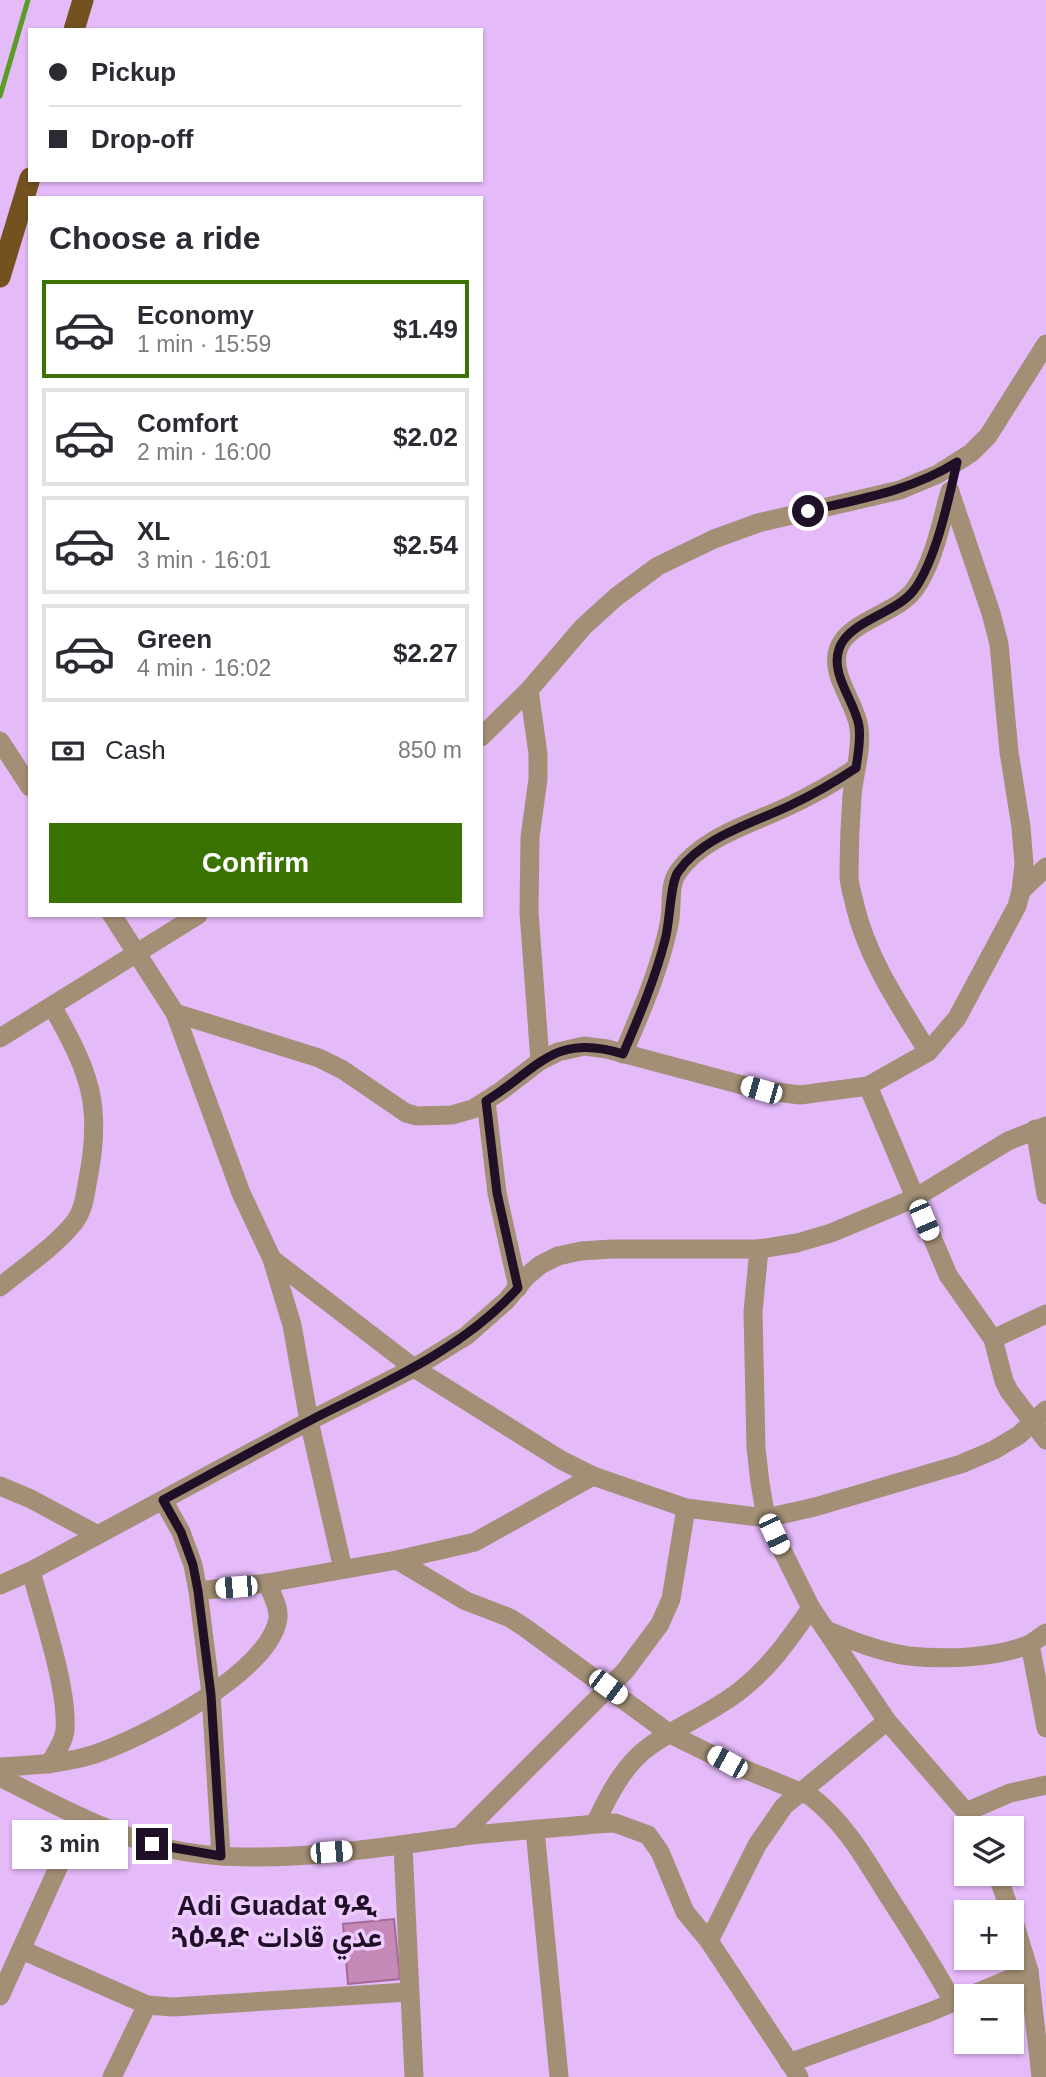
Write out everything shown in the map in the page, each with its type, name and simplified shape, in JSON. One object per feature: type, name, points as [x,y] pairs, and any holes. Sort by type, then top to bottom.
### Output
[{"type":"highway","points":[[75,28],[83,0]]},
{"type":"highway","points":[[0,277],[29,182]]},
{"type":"street","points":[[483,735],[529,690],[583,627],[616,597],[658,566],[714,538],[758,523],[900,490],[938,474],[971,453],[988,436],[1046,345]]},
{"type":"street","points":[[928,1052],[879,972],[861,930],[849,879],[852,794],[860,741],[859,723],[842,684],[837,657],[840,645],[851,633],[901,603],[914,589],[930,558],[957,462]]},
{"type":"street","points":[[175,1013],[319,1058],[343,1070],[407,1113],[430,1117],[452,1115],[473,1108],[540,1061],[558,1052],[584,1046],[786,1094],[811,1094],[867,1086],[928,1052],[957,1018],[992,956],[1017,906],[1024,864],[1009,752],[999,644],[992,613],[950,492]]},
{"type":"street","points":[[529,690],[538,754],[538,779],[530,837],[529,912],[540,1061]]},
{"type":"street","points":[[0,741],[28,784]]},
{"type":"street","points":[[623,1054],[661,956],[670,922],[673,884],[677,873],[695,855],[716,840],[822,790],[856,768]]},
{"type":"street","points":[[1021,891],[1046,867]]},
{"type":"street","points":[[113,917],[175,1013],[240,1193],[272,1259],[292,1325],[310,1421],[344,1569]]},
{"type":"street","points":[[0,1038],[195,917]]},
{"type":"street","points":[[0,1287],[73,1224],[82,1209],[90,1172],[95,1121],[89,1082],[73,1042],[52,1006]]},
{"type":"street","points":[[867,1086],[948,1275],[993,1339],[1009,1391],[1040,1416],[1046,1440]]},
{"type":"street","points":[[486,1101],[497,1193],[518,1288]]},
{"type":"street","points":[[0,1585],[414,1368],[466,1336],[506,1301],[540,1265],[558,1256],[581,1251],[641,1248],[758,1249],[831,1233],[915,1198],[1008,1141],[1041,1128],[1046,1195]]},
{"type":"street","points":[[758,1249],[752,1312],[760,1483],[766,1518],[811,1608],[887,1721],[967,1816]]},
{"type":"street","points":[[272,1259],[414,1368],[561,1460],[593,1476],[686,1508],[766,1518],[814,1507],[961,1464],[994,1450],[1018,1435],[1040,1416]]},
{"type":"street","points":[[993,1339],[1046,1314]]},
{"type":"street","points":[[198,1591],[267,1583],[397,1560],[474,1542],[593,1476]]},
{"type":"street","points":[[0,1486],[31,1499],[98,1535]]},
{"type":"street","points":[[163,1500],[181,1532],[193,1565],[198,1591],[211,1695],[221,1856]]},
{"type":"street","points":[[459,1837],[625,1671],[653,1633],[671,1599],[686,1508]]},
{"type":"street","points":[[397,1560],[466,1601],[510,1618],[670,1734],[820,1804],[844,1831],[916,1939],[953,2001]]},
{"type":"street","points":[[31,1571],[57,1671],[64,1714],[65,1732],[50,1764]]},
{"type":"street","points":[[0,1767],[50,1764],[94,1754],[163,1724],[211,1695],[267,1647],[278,1616],[267,1583]]},
{"type":"street","points":[[595,1824],[611,1789],[648,1747],[706,1713],[757,1677],[776,1658],[811,1608]]},
{"type":"street","points":[[826,1630],[865,1645],[909,1656],[976,1655],[1038,1639],[1046,1728]]},
{"type":"street","points":[[709,1941],[757,1845],[784,1806],[887,1721]]},
{"type":"street","points":[[0,1777],[81,1817],[152,1844],[221,1856],[283,1856],[403,1846],[459,1837],[615,1823],[648,1835],[660,1852],[685,1913],[709,1941],[794,2070],[868,2035],[1029,1970]]},
{"type":"street","points":[[976,1816],[1010,1793],[1046,1785]]},
{"type":"street","points":[[0,1996],[81,1817]]},
{"type":"street","points":[[535,1830],[559,2077]]},
{"type":"street","points":[[403,1846],[414,2077]]},
{"type":"street","points":[[22,1950],[147,2005],[173,2007],[408,1992]]},
{"type":"street","points":[[1024,1954],[1029,1970],[1041,2077]]},
{"type":"street","points":[[112,2077],[147,2005]]},
{"type":"building","points":[[394,1919],[400,1979],[348,1984],[343,1924]]},
{"type":"waterway","points":[[0,96],[28,0]]},
{"type":"district","name":"Adi Guadat ዓዲ ጓዕዳድ عدي قادات","points":[[277,1921]]},
{"type":"route","points":[[152,1844],[221,1856],[211,1695],[198,1591],[193,1565],[181,1532],[163,1500],[414,1368],[466,1336],[518,1288],[497,1193],[486,1101],[540,1061],[558,1052],[584,1046],[623,1054],[661,956],[670,922],[673,884],[677,873],[695,855],[716,840],[822,790],[856,768],[860,741],[859,723],[842,684],[837,657],[840,645],[851,633],[901,603],[914,589],[930,558],[957,462],[920,483],[900,490],[808,511]]}]
